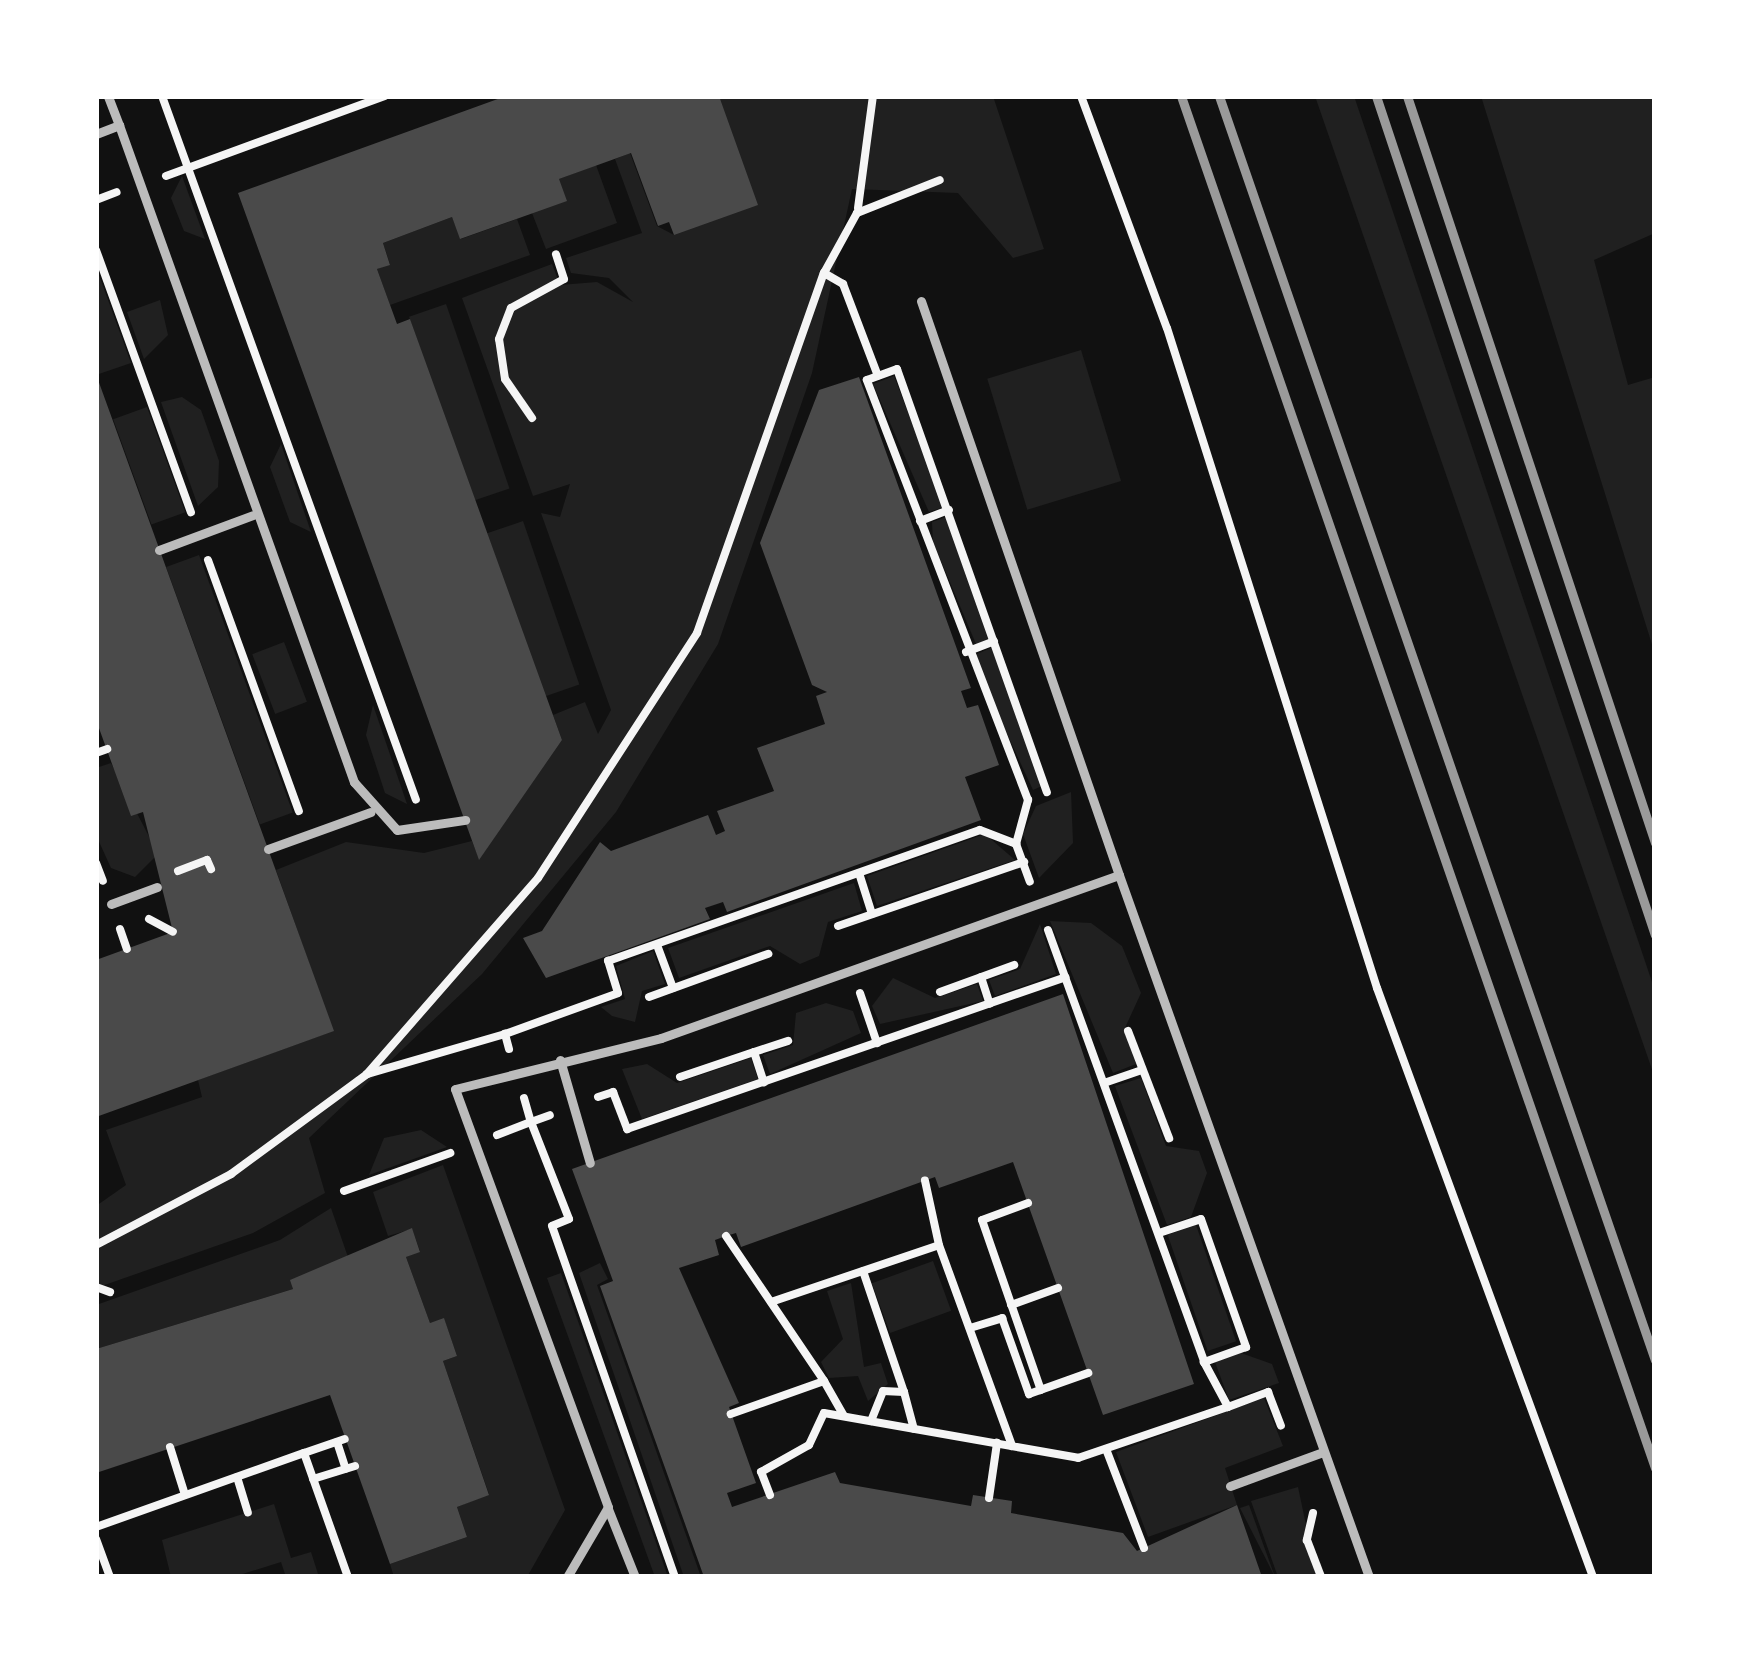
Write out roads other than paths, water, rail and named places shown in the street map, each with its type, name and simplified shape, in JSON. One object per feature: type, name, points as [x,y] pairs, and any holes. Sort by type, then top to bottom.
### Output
[{"type":"lane","points":[[108,96],[253,515],[371,812],[397,830],[428,831],[465,820]]},
{"type":"lane","points":[[96,134],[119,125]]},
{"type":"lane","points":[[921,301],[1369,1577]]},
{"type":"lane","points":[[159,550],[253,515]]},
{"type":"lane","points":[[268,849],[371,812]]},
{"type":"lane","points":[[635,1577],[455,1088],[661,1038],[1119,875]]},
{"type":"lane","points":[[111,904],[157,887]]},
{"type":"lane","points":[[560,1060],[590,1163]]},
{"type":"lane","points":[[1230,1486],[1323,1452]]},
{"type":"lane","points":[[568,1577],[608,1507]]},
{"type":"railway","points":[[1181,96],[1655,1468]]},
{"type":"railway","points":[[1219,96],[1655,1360]]},
{"type":"railway","points":[[1376,96],[1655,935]]},
{"type":"railway","points":[[1407,96],[1655,843]]}]
